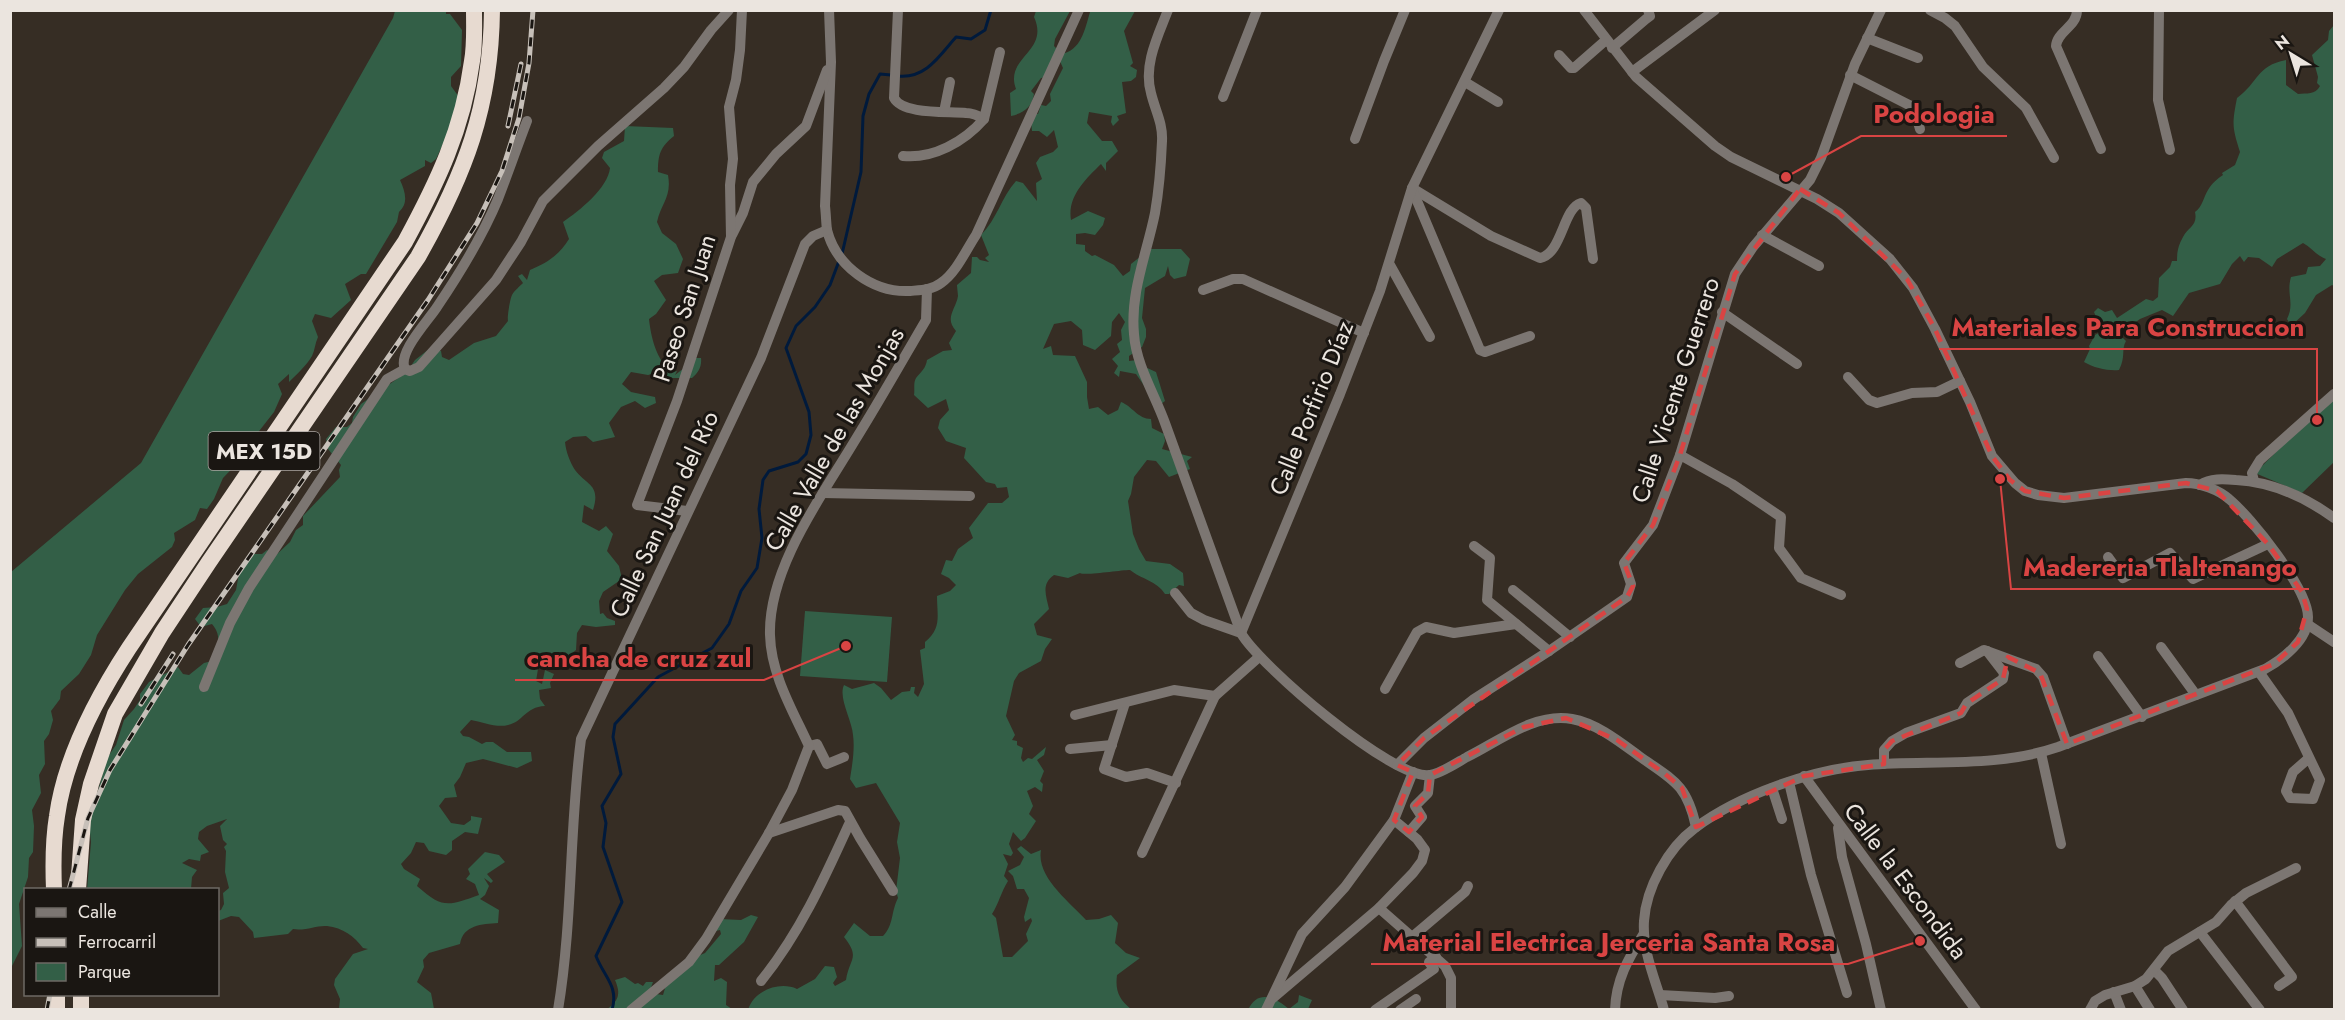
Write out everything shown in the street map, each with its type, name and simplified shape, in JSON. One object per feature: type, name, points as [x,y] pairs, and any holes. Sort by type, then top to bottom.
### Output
[{"type":"highway","name":"MEX 15D","points":[[54,888],[57,814],[72,757],[95,704],[129,648],[405,242],[436,186],[463,111],[473,60],[474,10]]},
{"type":"highway","name":"MEX 15D","points":[[78,888],[83,820],[103,745],[115,714],[162,633],[418,257],[446,208],[466,161],[482,106],[490,64],[492,10]]},
{"type":"street","points":[[204,687],[230,622],[271,552],[330,468],[387,379],[405,369],[410,371],[419,367],[496,280],[521,242],[543,201],[598,146],[684,67],[729,10]]},
{"type":"street","name":"Paseo San Juan","points":[[687,511],[638,505],[677,401],[731,237],[730,185],[733,159],[729,107],[736,80],[742,10]]},
{"type":"street","points":[[829,10],[831,62],[825,180],[827,230],[836,251],[865,281],[901,291],[927,289],[941,284],[954,269],[976,235],[1079,10]]},
{"type":"street","points":[[898,10],[894,98],[900,107],[969,113],[984,119]]},
{"type":"street","points":[[1168,10],[1154,46],[1148,75],[1150,93],[1162,124],[1162,140],[1155,213],[1135,299],[1134,334],[1138,355],[1247,644],[1298,692],[1353,736],[1397,765],[1413,772],[1430,775],[1524,728],[1543,721],[1575,719],[1617,740],[1682,788],[1692,808],[1696,827]]},
{"type":"street","points":[[1355,139],[1405,10]]},
{"type":"street","name":"Calle Porfirio Díaz","points":[[1241,633],[1390,266],[1412,188],[1499,10]]},
{"type":"street","points":[[1584,10],[1632,72],[1678,116],[1731,157],[1800,189],[1839,213],[1880,249],[1901,272],[1924,308],[1960,381],[1995,462],[2010,480],[2025,491],[2056,497],[2186,483],[2200,485],[2229,498],[2268,544],[2302,592],[2307,609],[2307,624],[2298,642],[2286,655],[2259,672],[2067,744],[2041,753],[1946,763],[1884,764],[1804,776],[1772,788],[1696,827],[1666,859],[1646,905],[1643,935],[1664,1010]]},
{"type":"street","points":[[1558,54],[1571,68],[1574,68],[1650,16],[1648,10]]},
{"type":"street","points":[[1632,72],[1715,10]]},
{"type":"street","name":"Calle Vicente Guerrero","points":[[1397,765],[1424,738],[1474,699],[1627,597],[1632,588],[1624,563],[1653,525],[1680,455],[1735,274],[1762,235],[1810,180],[1821,158],[1850,75],[1881,10]]},
{"type":"street","points":[[1930,10],[1955,26],[1983,67],[2026,108],[2054,158]]},
{"type":"street","points":[[2077,10],[2076,20],[2058,38],[2056,46],[2102,149]]},
{"type":"street","points":[[2159,10],[2158,100],[2170,150]]},
{"type":"street","points":[[1223,97],[1257,11]]},
{"type":"street","points":[[1867,38],[1918,58]]},
{"type":"street","points":[[903,156],[930,155],[975,129],[984,119],[1000,51]]},
{"type":"street","points":[[731,237],[743,213],[753,182],[776,154],[806,126],[831,62]]},
{"type":"street","points":[[1850,75],[1911,106],[1916,112],[1920,129]]},
{"type":"street","points":[[944,112],[950,82]]},
{"type":"street","points":[[1465,82],[1498,102]]},
{"type":"street","points":[[405,369],[403,361],[408,346],[456,279],[481,234],[497,200],[527,122]]},
{"type":"street","points":[[1412,188],[1491,236],[1540,258],[1544,258],[1550,252],[1576,205],[1581,203],[1586,208],[1593,259]]},
{"type":"street","points":[[1412,188],[1480,350],[1485,352],[1530,336]]},
{"type":"street","name":"Calle San Juan del Río","points":[[558,1010],[566,960],[574,787],[581,739],[761,358],[805,244],[813,236],[827,230]]},
{"type":"street","points":[[1762,235],[1819,266]]},
{"type":"street","points":[[1390,266],[1430,337]]},
{"type":"street","points":[[1203,290],[1233,279],[1243,279],[1364,333]]},
{"type":"street","name":"Calle Valle de las Monjas","points":[[809,746],[777,675],[770,637],[776,593],[787,560],[823,493],[926,320],[927,289]]},
{"type":"street","points":[[1722,312],[1797,364]]},
{"type":"street","points":[[1848,377],[1869,400],[1877,403],[1912,393],[1937,392],[1960,381]]},
{"type":"street","points":[[2254,481],[2252,473],[2260,460],[2334,394]]},
{"type":"street","points":[[1680,455],[1732,484],[1781,517],[1779,548],[1801,578],[1841,595]]},
{"type":"street","points":[[2200,485],[2206,481],[2220,479],[2254,481],[2285,490],[2334,518]]},
{"type":"street","points":[[823,493],[970,496]]},
{"type":"street","points":[[2108,557],[2122,578],[2170,553],[2193,579],[2268,544]]},
{"type":"street","points":[[1474,546],[1490,558],[1487,600],[1549,651]]},
{"type":"street","points":[[1513,590],[1570,637]]},
{"type":"street","points":[[1175,592],[1191,613],[1241,633]]},
{"type":"street","points":[[1385,689],[1417,632],[1426,627],[1454,633],[1516,624]]},
{"type":"street","points":[[2307,624],[2334,642]]},
{"type":"street","points":[[2161,647],[2196,695]]},
{"type":"street","points":[[1960,663],[1981,650],[2036,669],[2040,673],[2067,744]]},
{"type":"street","points":[[1884,764],[1884,750],[1892,741],[1906,733],[1961,713],[1967,703],[2004,678],[2004,673],[1987,651]]},
{"type":"street","points":[[2098,656],[2142,717]]},
{"type":"street","points":[[1142,853],[1215,696],[1259,657]]},
{"type":"street","points":[[2259,672],[2288,713],[2308,758]]},
{"type":"street","points":[[1075,715],[1174,690],[1215,696]]},
{"type":"street","points":[[1125,703],[1104,769],[1126,777],[1147,773],[1176,783]]},
{"type":"street","points":[[631,1010],[689,963],[728,904],[769,833],[792,790],[809,746],[817,744],[827,764],[844,757]]},
{"type":"street","points":[[1070,749],[1112,745]]},
{"type":"street","points":[[2041,753],[2061,844]]},
{"type":"street","points":[[1265,1007],[1302,934],[1344,887],[1394,820],[1413,772]]},
{"type":"street","points":[[1408,832],[1422,817],[1415,806],[1428,793],[1430,775]]},
{"type":"street","name":"Calle la Escondida","points":[[1804,776],[1976,1010]]},
{"type":"street","points":[[1789,782],[1811,875],[1847,993]]},
{"type":"street","points":[[1772,788],[1782,819]]},
{"type":"street","points":[[769,833],[838,810],[845,811],[893,891]]},
{"type":"street","points":[[1265,1007],[1378,908],[1422,861],[1425,850],[1394,820]]},
{"type":"street","points":[[762,981],[799,927],[850,822]]},
{"type":"street","points":[[1838,825],[1842,857],[1881,1010]]},
{"type":"street","points":[[2090,1010],[2095,1001],[2135,986],[2154,970],[2158,960],[2168,951],[2216,922],[2235,901],[2246,893],[2296,868]]},
{"type":"street","points":[[1412,937],[1465,892],[1467,886]]},
{"type":"street","points":[[2235,901],[2292,977],[2279,986]]},
{"type":"street","points":[[1378,908],[1445,966],[1451,978],[1451,1010]]},
{"type":"street","points":[[2200,932],[2260,1010]]},
{"type":"street","points":[[1615,1010],[1616,990],[1622,970],[1643,935]]},
{"type":"street","points":[[1375,1010],[1434,969],[1429,962],[1436,957]]},
{"type":"street","points":[[2154,970],[2183,1010]]},
{"type":"street","points":[[2135,986],[2150,1010]]},
{"type":"street","points":[[2114,992],[2121,1010]]},
{"type":"street","points":[[1659,995],[1729,996]]},
{"type":"street","points":[[1400,1010],[1416,999]]},
{"type":"highlighted area","points":[[1800,189],[1839,213],[1907,279],[1935,329],[1992,456],[2010,480],[2025,491],[2064,498],[2186,483],[2217,491],[2268,544],[2302,592],[2307,609],[2298,642],[2274,664],[2067,744],[2040,673],[2008,657],[2003,679],[1966,704],[1961,713],[1892,741],[1884,750],[1884,764],[1804,776],[1696,827],[1682,788],[1617,740],[1566,718],[1524,727],[1430,775],[1428,793],[1415,806],[1422,817],[1409,832],[1394,820],[1413,772],[1397,765],[1424,738],[1627,597],[1633,586],[1624,563],[1653,525],[1680,455],[1735,274]]},
{"type":"green space","points":[[395,11],[446,11],[446,14],[450,14],[462,30],[461,66],[451,77],[451,86],[459,97],[455,118],[436,159],[431,163],[425,160],[425,166],[400,180],[405,193],[404,205],[399,212],[397,222],[366,274],[361,274],[345,284],[351,300],[331,318],[315,314],[312,321],[318,337],[312,356],[289,382],[289,374],[278,384],[282,394],[274,412],[256,435],[250,450],[223,478],[207,509],[200,508],[195,520],[174,533],[175,540],[172,547],[138,574],[125,590],[97,635],[91,655],[79,674],[61,691],[60,699],[51,711],[53,720],[49,734],[44,741],[45,764],[39,775],[41,793],[32,810],[33,852],[29,858],[28,877],[19,904],[22,946],[11,968],[11,572],[141,463]]},
{"type":"green space","points":[[1036,11],[1070,11],[1055,39],[1054,46],[1057,49],[1051,76],[1041,78],[1031,91],[1034,94],[1033,99],[1027,109],[1011,116],[1010,93],[1016,89],[1014,78],[1016,69],[1036,39],[1037,29],[1034,17]]},
{"type":"green space","points":[[1080,11],[1135,11],[1124,31],[1133,63],[1130,66],[1137,70],[1136,77],[1131,81],[1122,82],[1126,113],[1117,116],[1119,120],[1113,126],[1112,116],[1089,112],[1087,123],[1102,141],[1112,141],[1118,151],[1106,163],[1106,171],[1101,164],[1084,182],[1075,196],[1072,203],[1071,220],[1088,211],[1105,218],[1103,225],[1095,235],[1076,234],[1076,244],[1085,245],[1085,251],[1114,265],[1123,276],[1130,271],[1131,264],[1150,249],[1181,249],[1190,259],[1186,276],[1174,279],[1170,275],[1168,266],[1165,276],[1145,288],[1142,318],[1146,337],[1142,347],[1129,356],[1129,361],[1137,360],[1156,372],[1165,401],[1161,404],[1152,397],[1136,374],[1120,371],[1119,377],[1114,373],[1118,366],[1112,359],[1120,352],[1117,344],[1122,340],[1121,330],[1125,322],[1119,313],[1112,322],[1111,336],[1095,350],[1083,345],[1082,330],[1071,321],[1054,324],[1043,349],[1051,346],[1053,355],[1075,356],[1087,382],[1089,409],[1098,407],[1108,415],[1118,410],[1121,402],[1142,417],[1151,419],[1152,428],[1164,434],[1165,441],[1162,449],[1192,457],[1187,461],[1190,469],[1169,477],[1156,461],[1147,460],[1134,477],[1128,501],[1133,534],[1146,561],[1170,564],[1183,573],[1184,586],[1179,585],[1169,594],[1165,594],[1158,586],[1130,570],[1080,573],[1068,578],[1054,575],[1047,582],[1045,590],[1049,609],[1034,624],[1037,635],[1052,639],[1041,661],[1019,673],[1014,681],[1006,716],[1015,735],[1012,740],[1017,741],[1017,745],[1023,748],[1021,758],[1023,762],[1028,758],[1032,759],[1046,747],[1044,755],[1037,760],[1044,771],[1040,781],[1043,784],[1042,792],[1035,787],[1027,791],[1033,806],[1029,814],[1036,821],[1021,841],[1013,832],[1009,844],[1013,853],[1011,856],[1003,854],[1008,864],[1004,876],[1008,881],[992,914],[996,918],[1003,957],[1012,957],[1028,941],[1026,934],[1032,921],[1031,918],[1025,922],[1024,917],[1029,898],[1024,889],[1017,889],[1013,876],[1008,871],[1020,865],[1024,857],[1017,849],[1021,846],[1031,854],[1041,850],[1044,870],[1063,897],[1086,920],[1111,915],[1118,923],[1115,943],[1126,953],[1140,958],[1117,975],[1119,994],[1123,1002],[1131,1009],[748,1010],[751,1003],[762,992],[783,986],[797,989],[815,979],[825,966],[834,967],[837,977],[833,983],[835,986],[846,980],[853,954],[844,937],[854,923],[870,936],[883,936],[891,923],[898,898],[896,891],[900,858],[897,842],[900,823],[876,783],[856,788],[850,779],[854,740],[844,703],[844,685],[852,689],[874,683],[891,700],[902,692],[910,691],[911,687],[915,687],[914,693],[918,697],[924,684],[920,650],[925,648],[925,642],[936,627],[937,596],[950,591],[956,585],[941,574],[946,560],[952,561],[958,549],[973,538],[969,528],[988,503],[1002,503],[1009,497],[1007,487],[997,488],[995,484],[986,482],[964,458],[966,448],[946,441],[938,428],[940,420],[949,410],[946,399],[928,408],[914,395],[915,382],[927,360],[943,351],[952,350],[949,343],[956,331],[951,318],[958,296],[957,285],[971,273],[972,257],[989,262],[985,258],[989,255],[981,235],[1016,181],[1023,183],[1037,201],[1036,183],[1042,179],[1036,163],[1040,157],[1053,152],[1058,147],[1054,130],[1047,137],[1039,131],[1032,131],[1030,112],[1038,114],[1041,105],[1046,106],[1051,101],[1050,94],[1063,68],[1059,59],[1061,54],[1068,52],[1078,44],[1090,12]]},
{"type":"green space","points":[[2334,25],[2334,286],[2316,295],[2305,313],[2291,326],[2287,319],[2290,308],[2291,277],[2306,274],[2308,267],[2320,266],[2326,259],[2303,243],[2277,259],[2272,267],[2259,258],[2248,257],[2244,262],[2240,256],[2232,264],[2220,284],[2189,293],[2173,316],[2162,310],[2140,319],[2122,332],[2120,335],[2126,341],[2119,370],[2101,369],[2084,362],[2095,335],[2102,331],[2094,312],[2098,308],[2105,312],[2112,310],[2117,318],[2146,299],[2153,301],[2158,297],[2159,278],[2170,267],[2172,261],[2177,261],[2180,243],[2194,223],[2195,212],[2206,193],[2211,185],[2223,175],[2222,173],[2235,165],[2240,152],[2234,125],[2237,98],[2263,70],[2286,60],[2286,85],[2298,94],[2316,91],[2320,86],[2317,83],[2318,77],[2312,55],[2328,40],[2329,31]]},
{"type":"green space","points":[[625,126],[673,128],[674,136],[663,148],[659,161],[658,172],[668,175],[669,189],[657,222],[662,233],[676,244],[683,259],[678,273],[662,275],[654,281],[666,300],[656,314],[649,319],[658,355],[666,367],[672,372],[677,371],[675,375],[688,365],[692,358],[701,358],[701,364],[698,372],[692,378],[672,378],[655,373],[648,375],[631,372],[622,384],[631,392],[655,397],[656,403],[645,408],[635,401],[621,407],[609,423],[615,437],[593,442],[586,436],[573,437],[565,442],[573,467],[594,490],[593,510],[584,505],[582,522],[599,531],[606,526],[613,534],[607,551],[619,566],[622,579],[603,592],[599,601],[600,614],[603,613],[607,618],[615,621],[615,625],[596,627],[582,625],[577,633],[576,650],[566,658],[545,662],[547,668],[538,669],[536,681],[542,684],[545,670],[554,674],[550,683],[551,688],[539,690],[540,699],[545,706],[533,709],[517,721],[504,726],[471,720],[460,732],[463,736],[482,744],[493,742],[507,752],[531,752],[532,761],[517,768],[483,759],[466,763],[454,785],[457,797],[445,798],[439,806],[451,823],[464,825],[471,820],[471,816],[482,818],[478,834],[465,832],[452,841],[452,850],[446,855],[429,851],[424,843],[416,842],[411,853],[401,864],[404,869],[420,879],[417,886],[433,899],[453,903],[479,895],[475,884],[466,879],[470,874],[468,869],[485,852],[499,855],[505,862],[487,874],[493,881],[491,883],[484,878],[489,886],[485,895],[480,899],[499,910],[498,923],[469,929],[460,944],[429,953],[423,960],[424,967],[417,982],[431,993],[434,1009],[339,1009],[340,999],[334,985],[335,979],[353,954],[368,949],[363,948],[352,936],[333,927],[323,926],[293,929],[288,934],[254,938],[253,932],[239,917],[231,916],[219,921],[219,911],[224,904],[223,893],[229,888],[225,872],[226,851],[224,847],[227,844],[223,840],[220,826],[227,819],[207,826],[199,832],[198,839],[209,852],[201,855],[200,861],[189,859],[182,863],[197,870],[192,877],[191,888],[87,888],[91,842],[89,824],[107,758],[116,745],[124,720],[140,700],[140,694],[149,682],[178,667],[183,674],[189,675],[204,663],[212,661],[218,642],[217,633],[212,624],[201,627],[195,619],[203,608],[227,604],[236,590],[240,568],[251,554],[262,554],[267,550],[275,556],[290,542],[296,530],[303,525],[303,516],[340,477],[341,465],[328,449],[326,439],[336,427],[347,427],[352,423],[361,404],[407,372],[415,360],[429,349],[441,351],[442,357],[449,360],[474,343],[496,336],[508,321],[512,295],[523,283],[518,276],[522,274],[527,280],[530,270],[552,258],[565,245],[569,239],[563,222],[584,205],[604,183],[610,168],[602,158],[604,152],[624,141]]},
{"type":"green space","points":[[2334,398],[2334,462],[2302,493],[2255,473],[2300,428]]},
{"type":"green space","points":[[805,611],[892,617],[887,682],[800,676]]},
{"type":"green space","points":[[751,915],[758,917],[744,942],[719,965],[715,965],[714,981],[721,978],[727,982],[726,1005],[732,1009],[606,1010],[618,997],[615,980],[625,977],[643,986],[646,982],[653,982],[649,993],[663,995],[666,985],[684,962],[705,953],[721,934],[720,930],[711,932],[720,919],[741,920]]},
{"type":"green space","points":[[1299,995],[1312,1000],[1308,1009],[1248,1010],[1252,1003],[1262,997],[1279,1001],[1289,1009],[1298,1002]]},
{"type":"waterway","points":[[898,76],[917,74],[924,70],[956,37],[971,39],[985,30],[991,10]]},
{"type":"waterway","points":[[842,254],[861,172],[863,116],[869,94],[880,74],[891,75]]},
{"type":"waterway","points":[[612,1010],[614,994],[596,956],[622,902],[603,847],[606,823],[602,806],[621,774],[613,737],[615,724],[658,677],[712,648],[729,624],[741,591],[757,568],[762,538],[759,509],[763,480],[769,471],[798,462],[806,454],[811,435],[809,412],[786,348],[796,326],[815,307],[830,285],[839,261]]},
{"type":"railway","points":[[70,888],[88,818],[110,770],[188,645],[428,300],[477,223],[502,171],[519,118],[529,63],[533,10]]},
{"type":"railway","points":[[508,126],[521,64]]},
{"type":"railway","points":[[141,704],[173,654]]},
{"type":"railway","points":[[47,1010],[50,996]]},
{"type":"place","name":"Podologia","points":[[1786,177]]},
{"type":"place","name":"Materiales Para Construccion","points":[[2317,420]]},
{"type":"place","name":"Madereria Tlaltenango","points":[[2000,479]]},
{"type":"place","name":"cancha de cruz zul","points":[[846,646]]},
{"type":"place","name":"Material Electrica Jerceria Santa Rosa","points":[[1920,941]]}]
